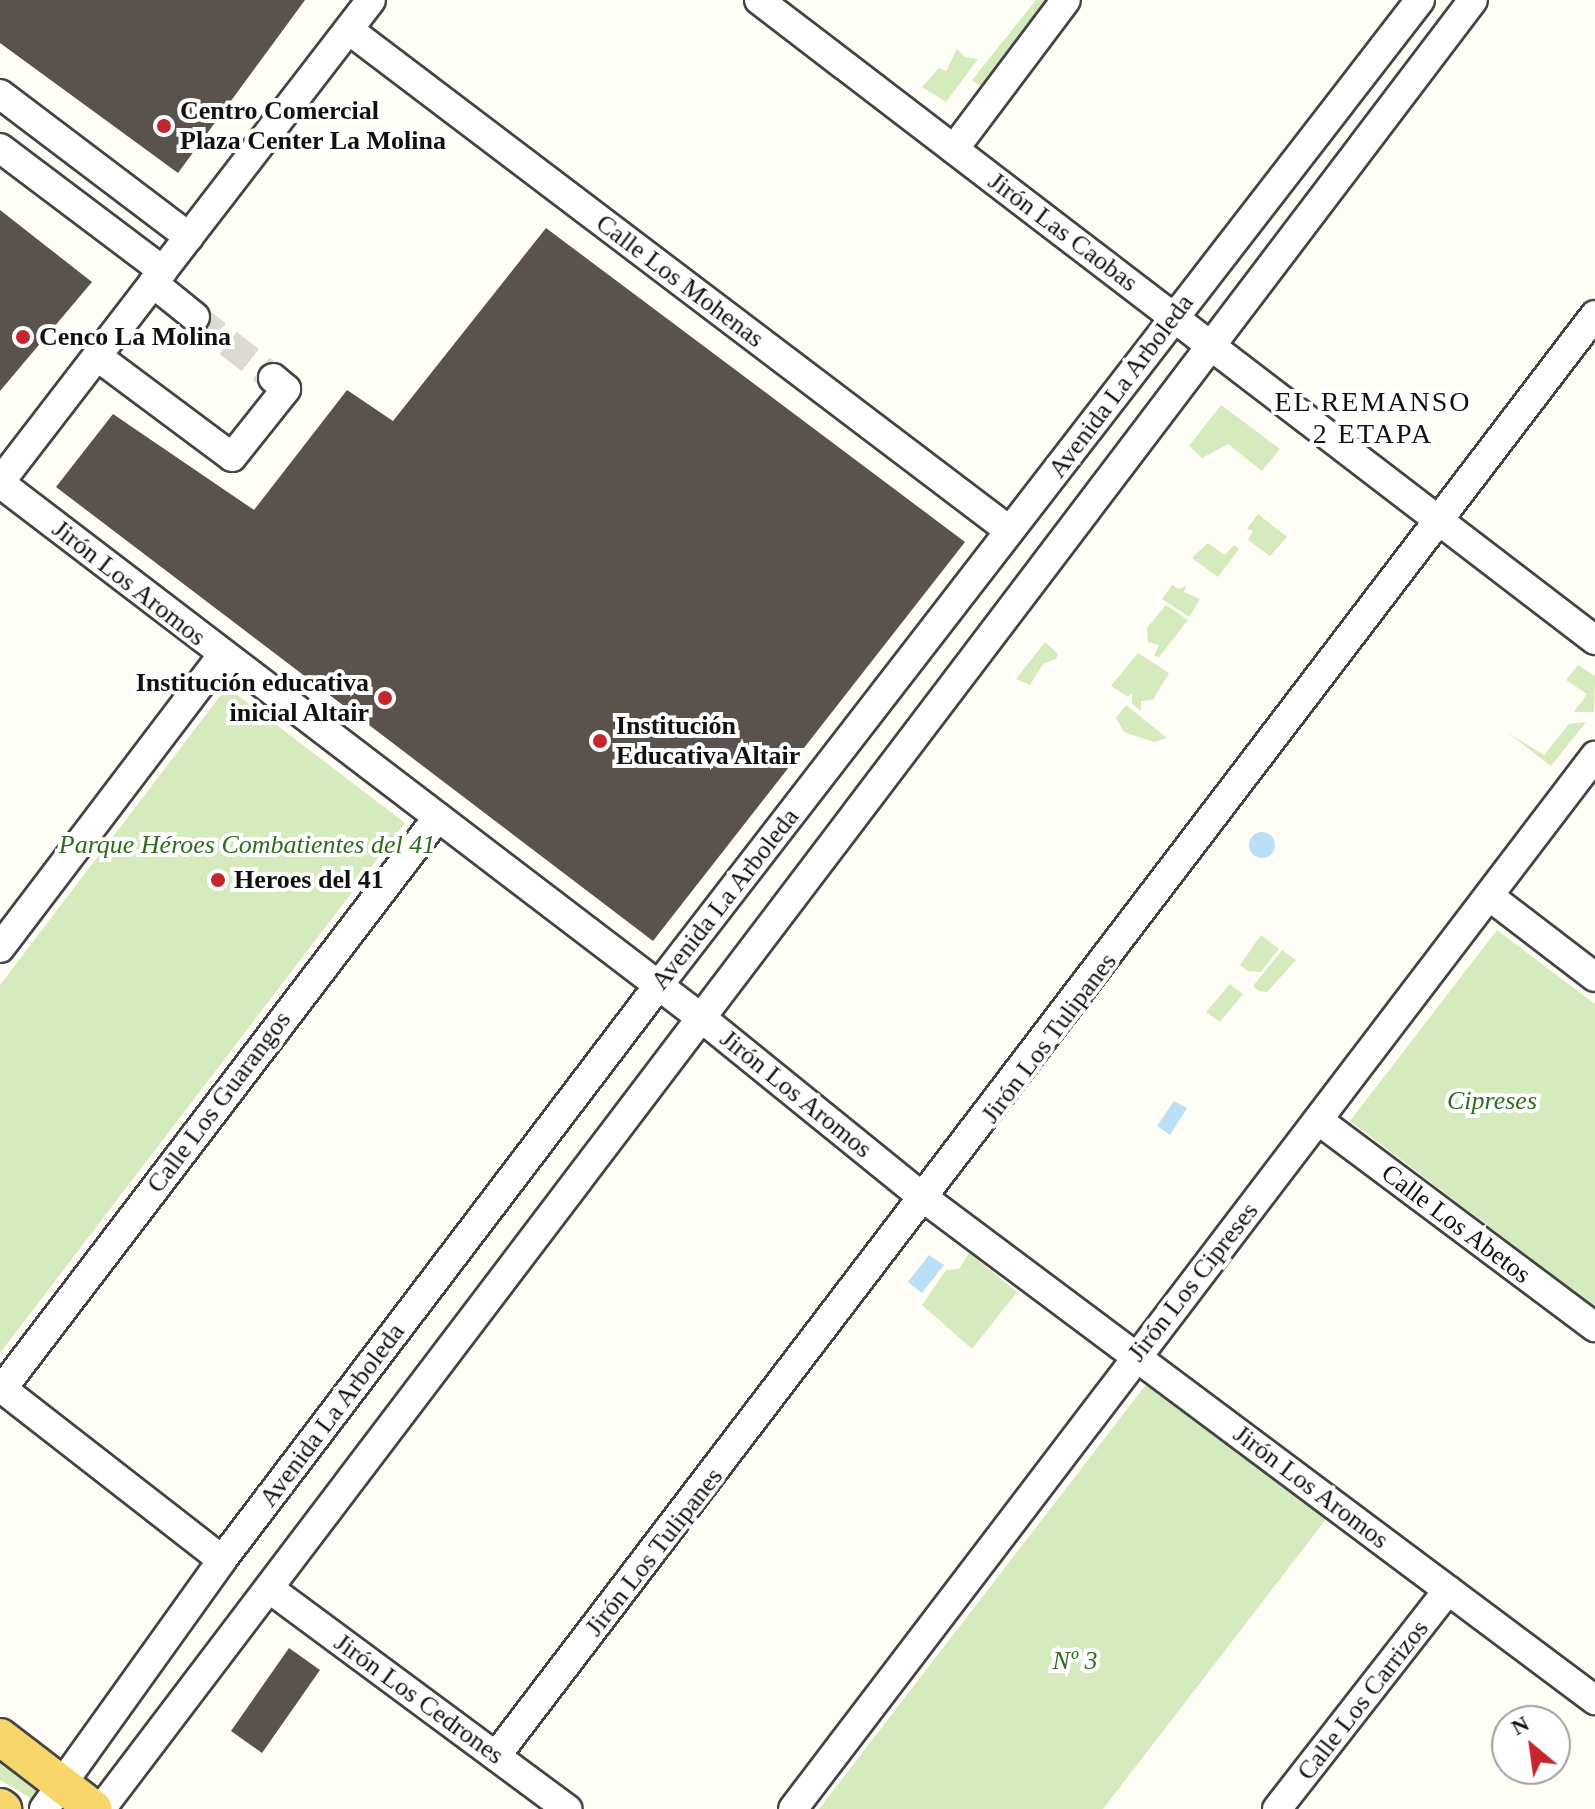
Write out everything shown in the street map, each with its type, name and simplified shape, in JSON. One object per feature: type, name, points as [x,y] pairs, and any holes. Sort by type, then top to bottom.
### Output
[{"type":"main road","points":[[0,1737],[53,1797],[94,1809]]},
{"type":"street","points":[[0,483],[371,0]]},
{"type":"street","name":"Jirón Las Caobas","points":[[759,0],[1439,524],[1595,640]]},
{"type":"street","points":[[954,149],[1066,0]]},
{"type":"street","name":"Avenida La Arboleda","points":[[53,1797],[222,1560],[658,986],[1420,0]]},
{"type":"street","name":"Avenida La Arboleda","points":[[101,1809],[704,1020],[1207,344],[1473,0]]},
{"type":"street","name":"Calle Los Mohenas","points":[[349,30],[1010,531]]},
{"type":"street","points":[[0,94],[189,237]]},
{"type":"street","points":[[0,148],[158,277],[195,317]]},
{"type":"street","name":"Jirón Los Tulipanes","points":[[496,1756],[925,1199],[1595,315]]},
{"type":"street","points":[[98,357],[232,457],[286,389],[273,378]]},
{"type":"street","name":"Jirón Los Aromos","points":[[0,483],[704,1020],[925,1199],[1595,1700]]},
{"type":"street","points":[[0,948],[222,655]]},
{"type":"street","name":"Jirón Los Cipreses","points":[[793,1809],[1595,756]]},
{"type":"street","name":"Calle Los Guarangos","points":[[1,1388],[438,817]]},
{"type":"street","points":[[1489,896],[1595,977]]},
{"type":"street","name":"Calle Los Abetos","points":[[1318,1120],[1595,1327]]},
{"type":"street","points":[[1,1388],[222,1560]]},
{"type":"street","name":"Jirón Los Cedrones","points":[[270,1589],[567,1809]]},
{"type":"street","name":"Calle Los Carrizos","points":[[1277,1809],[1448,1590]]},
{"type":"green space","points":[[1036,0],[1047,0],[981,87],[972,80]]},
{"type":"green space","points":[[957,49],[965,57],[978,59],[946,102],[922,87],[939,68],[946,71]]},
{"type":"green space","points":[[1221,405],[1280,449],[1262,471],[1228,444],[1202,458],[1189,446]]},
{"type":"green space","points":[[1258,514],[1287,537],[1270,556],[1248,540],[1253,531],[1247,529]]},
{"type":"green space","points":[[1208,543],[1225,555],[1234,545],[1239,549],[1218,577],[1192,558]]},
{"type":"green space","points":[[1172,585],[1179,589],[1186,586],[1184,592],[1200,599],[1189,617],[1162,599]]},
{"type":"green space","points":[[1166,605],[1188,620],[1159,657],[1154,656],[1159,645],[1148,642],[1147,628]]},
{"type":"green space","points":[[1045,642],[1058,654],[1056,659],[1043,664],[1030,685],[1016,679]]},
{"type":"green space","points":[[1138,653],[1169,673],[1153,700],[1141,701],[1141,711],[1132,704],[1132,693],[1128,697],[1111,686]]},
{"type":"green space","points":[[1578,665],[1595,676],[1594,712],[1574,712],[1587,694],[1566,680]]},
{"type":"green space","name":"Parque Héroes Combatientes del 41","points":[[227,687],[405,823],[0,1353],[0,985]]},
{"type":"green space","points":[[1126,705],[1167,738],[1154,742],[1124,732],[1116,718]]},
{"type":"green space","points":[[1586,722],[1551,766],[1508,733],[1544,755],[1569,724]]},
{"type":"green space","name":"Cipreses","points":[[1497,930],[1595,1004],[1595,1307],[1350,1121]]},
{"type":"green space","points":[[1261,935],[1279,949],[1261,972],[1248,971],[1240,965]]},
{"type":"green space","points":[[1282,950],[1296,960],[1267,992],[1259,991],[1253,986]]},
{"type":"green space","points":[[1230,984],[1243,994],[1220,1022],[1206,1012]]},
{"type":"green space","points":[[969,1253],[1017,1292],[972,1349],[922,1305],[946,1270],[959,1269]]},
{"type":"green space","name":"Nº 3","points":[[1148,1382],[1327,1518],[1103,1809],[819,1809]]},
{"type":"green space","points":[[0,1756],[41,1788],[37,1802],[0,1780]]},
{"type":"water","points":[[1262,832],[1271,836],[1275,845],[1271,854],[1262,858],[1253,854],[1249,845],[1253,836]]},
{"type":"water","points":[[1174,1101],[1187,1108],[1170,1135],[1157,1126]]},
{"type":"water","points":[[929,1255],[944,1265],[922,1293],[908,1282]]},
{"type":"building","name":"Centro Comercial Plaza Center La Molina","points":[[0,0],[305,0],[178,173],[0,43]]},
{"type":"building","name":"Cenco La Molina","points":[[0,210],[92,282],[0,391]]},
{"type":"building","name":"Institución Educativa Altair","points":[[546,228],[965,542],[653,941],[56,487],[113,414],[254,510],[347,390],[393,421]]},
{"type":"building","points":[[289,1648],[320,1670],[262,1753],[231,1731]]},
{"type":"tunnel","points":[[195,317],[273,378]]},
{"type":"place","name":"Centro Comercial Plaza Center La Molina","points":[[164,126]]},
{"type":"place","name":"Cenco La Molina","points":[[23,337]]},
{"type":"place","name":"Institución educativa inicial Altair","points":[[385,698]]},
{"type":"place","name":"Institución Educativa Altair","points":[[600,741]]},
{"type":"place","name":"Heroes del 41","points":[[218,880]]},
{"type":"district","name":"EL REMANSO 2 ETAPA","points":[[1373,418]]}]
